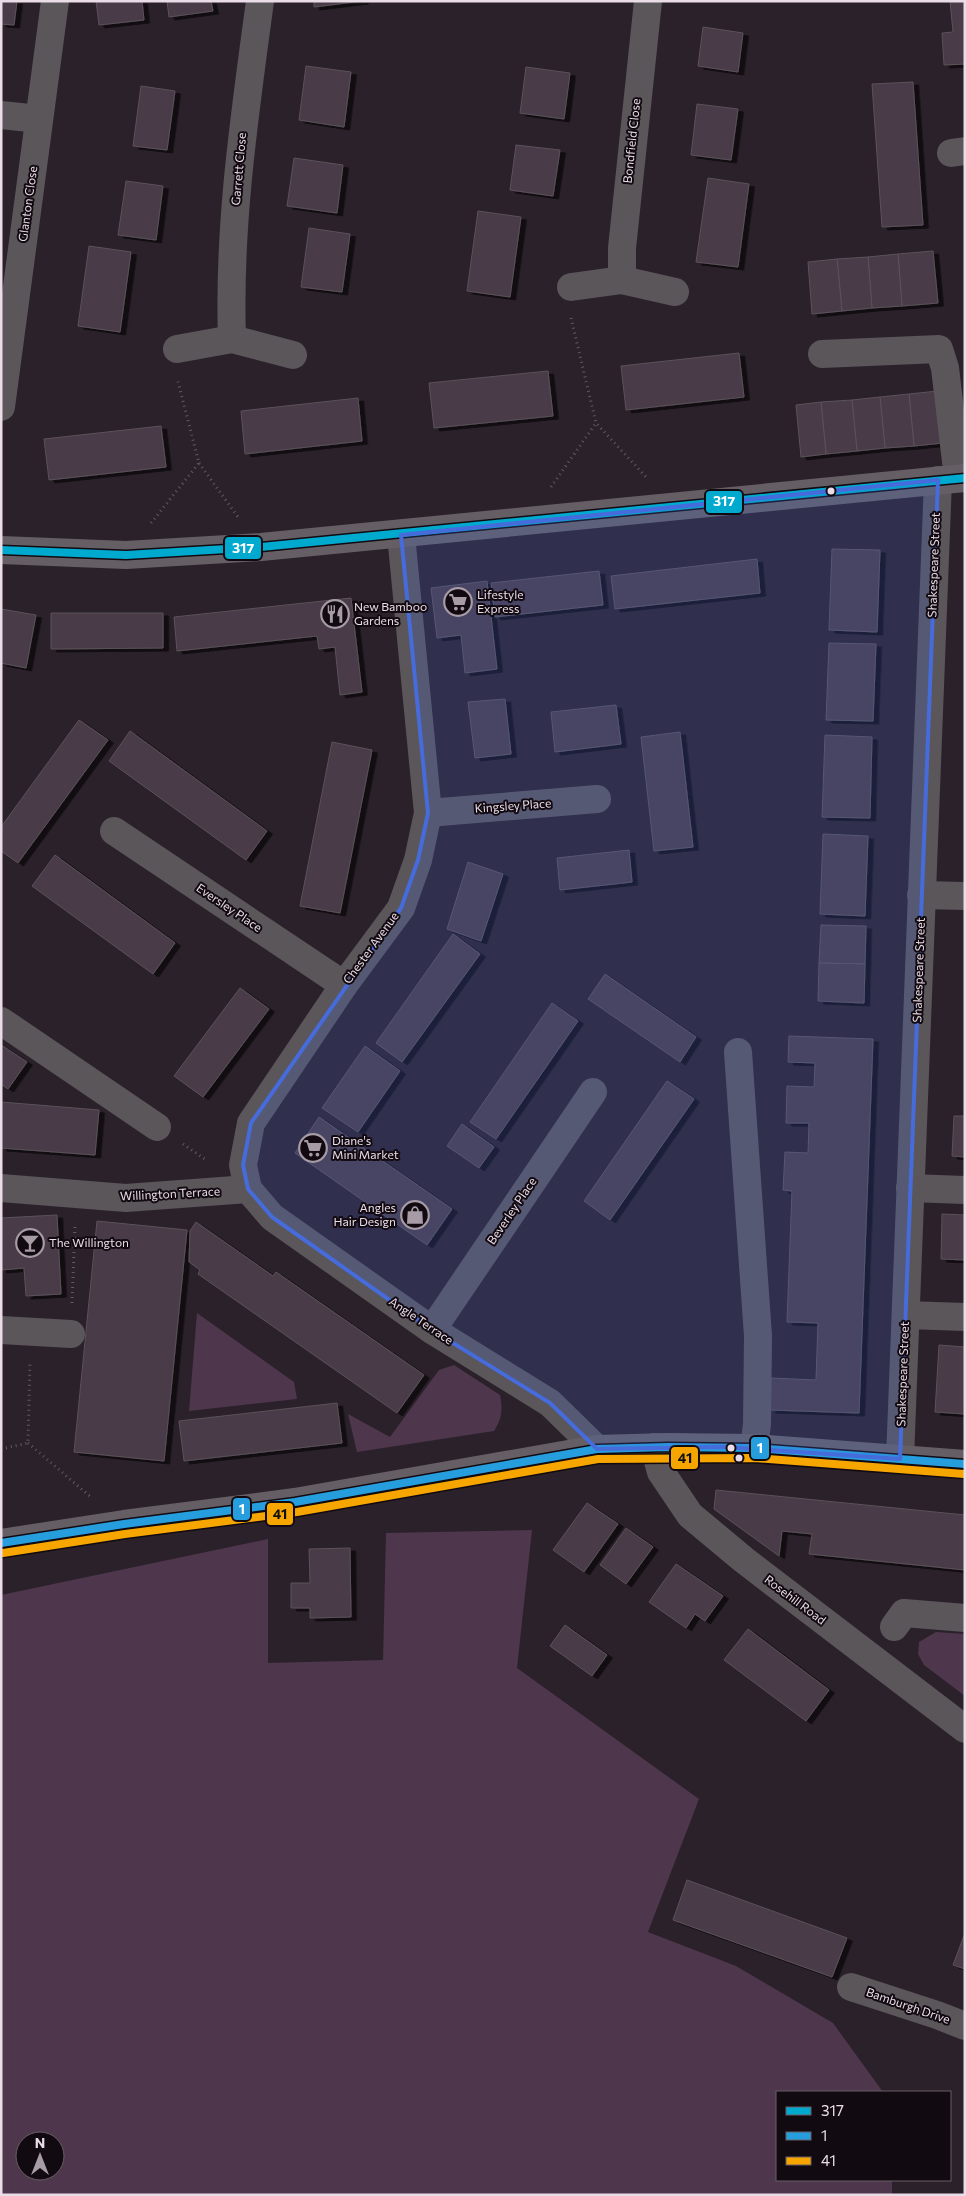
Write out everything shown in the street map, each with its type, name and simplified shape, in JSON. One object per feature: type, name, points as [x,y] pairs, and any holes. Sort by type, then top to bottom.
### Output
[{"type":"main road","points":[[1,550],[126,555],[261,547],[401,535],[954,479]]},
{"type":"main road","points":[[1,1543],[124,1524],[295,1502],[597,1450],[654,1447],[754,1448],[965,1464]]},
{"type":"street","name":"Glanton Close","points":[[1,407],[55,1]]},
{"type":"street","name":"Garrett Close","points":[[232,339],[236,208],[242,136],[260,1]]},
{"type":"street","name":"Bondfield Close","points":[[622,280],[622,238],[648,1]]},
{"type":"street","points":[[1,115],[39,119]]},
{"type":"street","points":[[571,287],[622,280],[675,292]]},
{"type":"street","points":[[176,349],[232,339],[293,355]]},
{"type":"street","name":"Shakespeare Street","points":[[822,354],[939,349],[945,368],[954,479],[922,895],[900,1459]]},
{"type":"street","name":"Chester Avenue","points":[[248,1189],[243,1165],[251,1123],[344,985],[401,908],[418,860],[428,813],[401,535]]},
{"type":"street","name":"Kingsley Place","points":[[428,813],[597,799]]},
{"type":"street","name":"Eversley Place","points":[[114,832],[344,985]]},
{"type":"street","points":[[922,895],[965,896]]},
{"type":"street","points":[[1,1021],[157,1127]]},
{"type":"street","points":[[738,1052],[758,1336],[757,1424],[754,1448]]},
{"type":"street","name":"Beverley Place","points":[[432,1330],[593,1092]]},
{"type":"street","name":"Willington Terrace","points":[[1,1188],[126,1198],[248,1189]]},
{"type":"street","points":[[910,1188],[965,1190]]},
{"type":"street","name":"Angle Terrace","points":[[248,1189],[272,1217],[432,1330],[550,1404],[597,1450]]},
{"type":"street","points":[[906,1316],[965,1317]]},
{"type":"street","points":[[1,1330],[71,1334]]},
{"type":"street","name":"Rosehill Road","points":[[654,1447],[661,1472],[690,1515],[744,1560],[965,1729]]},
{"type":"street","points":[[894,1627],[904,1613],[965,1618]]},
{"type":"street","name":"Bamburgh Drive","points":[[851,1987],[965,2026]]},
{"type":"path","points":[[177,376],[199,463],[261,547]]},
{"type":"path","points":[[526,522],[596,423],[673,507]]},
{"type":"path","points":[[126,555],[199,463]]},
{"type":"path","points":[[157,1127],[207,1161]]},
{"type":"path","points":[[71,1334],[76,1194]]},
{"type":"path","points":[[28,1443],[30,1333]]},
{"type":"path","points":[[1,1449],[28,1443]]},
{"type":"path","points":[[28,1443],[124,1524]]},
{"type":"highlighted area","points":[[938,480],[900,1459],[725,1447],[597,1449],[550,1403],[432,1330],[272,1217],[248,1189],[243,1165],[251,1123],[401,908],[418,860],[428,813],[401,535]]},
{"type":"shaded area","points":[[197,1313],[294,1382],[297,1399],[189,1411]]},
{"type":"shaded area","points":[[454,1365],[500,1395],[501,1414],[494,1431],[357,1452],[348,1414],[390,1437],[439,1370]]},
{"type":"shaded area","points":[[532,1530],[517,1668],[699,1799],[648,1932],[736,1966],[833,2023],[882,2091],[776,2091],[776,2181],[892,2181],[892,2195],[1,2195],[1,1595],[268,1539],[268,1663],[383,1660],[386,1533]]},
{"type":"shaded area","points":[[936,1632],[965,1634],[965,1696],[924,1665],[918,1654],[919,1642]]},
{"type":"building","points":[[1,1],[17,1],[14,25],[1,24]]},
{"type":"building","points":[[96,1],[142,1],[144,20],[99,25]]},
{"type":"building","points":[[167,1],[211,1],[213,11],[169,17]]},
{"type":"building","points":[[314,1],[363,1],[314,7]]},
{"type":"building","points":[[950,1],[965,1],[965,64],[944,65],[942,33],[953,32]]},
{"type":"building","points":[[703,27],[743,33],[738,72],[698,66]]},
{"type":"building","points":[[306,66],[351,72],[344,127],[299,120]]},
{"type":"building","points":[[526,67],[570,73],[564,119],[520,113]]},
{"type":"building","points":[[913,82],[923,225],[882,227],[872,84]]},
{"type":"building","points":[[141,86],[175,91],[167,150],[133,146]]},
{"type":"building","points":[[697,104],[738,109],[731,160],[691,155]]},
{"type":"building","points":[[516,145],[560,150],[553,196],[510,190]]},
{"type":"building","points":[[294,158],[343,165],[337,213],[287,206]]},
{"type":"building","points":[[708,178],[749,184],[738,267],[696,262]]},
{"type":"building","points":[[126,181],[163,186],[156,240],[118,235]]},
{"type":"building","points":[[478,211],[521,217],[510,297],[467,291]]},
{"type":"building","points":[[309,228],[350,234],[342,292],[301,287]]},
{"type":"building","points":[[89,246],[131,252],[120,332],[78,326]]},
{"type":"building","points":[[933,251],[938,303],[902,306],[898,254]]},
{"type":"building","points":[[898,254],[902,306],[872,308],[868,257]]},
{"type":"building","points":[[868,257],[872,308],[842,311],[837,259]]},
{"type":"building","points":[[837,259],[842,311],[812,314],[808,262]]},
{"type":"building","points":[[739,353],[744,397],[626,410],[621,366]]},
{"type":"building","points":[[548,371],[553,416],[434,428],[429,383]]},
{"type":"building","points":[[938,391],[943,443],[914,446],[909,394]]},
{"type":"building","points":[[909,394],[914,446],[885,448],[880,397]]},
{"type":"building","points":[[880,397],[885,448],[857,451],[852,400]]},
{"type":"building","points":[[358,398],[362,441],[245,454],[241,411]]},
{"type":"building","points":[[852,400],[857,451],[826,454],[821,402]]},
{"type":"building","points":[[821,402],[826,454],[801,457],[796,405]]},
{"type":"building","points":[[161,426],[166,467],[49,480],[44,439]]},
{"type":"building","points":[[832,549],[880,550],[877,632],[829,630]]},
{"type":"building","points":[[757,559],[760,593],[615,609],[611,576]]},
{"type":"building","points":[[599,571],[603,605],[495,617],[491,583]]},
{"type":"building","points":[[487,581],[497,669],[465,673],[461,635],[437,638],[431,588]]},
{"type":"building","points":[[351,598],[362,692],[340,695],[335,647],[319,649],[317,636],[177,651],[174,617]]},
{"type":"building","points":[[1,609],[36,615],[26,668],[1,663]]},
{"type":"building","points":[[51,613],[163,613],[163,648],[51,649]]},
{"type":"building","points":[[829,643],[876,644],[873,721],[826,720]]},
{"type":"building","points":[[505,699],[511,754],[475,758],[468,702]]},
{"type":"building","points":[[616,705],[621,744],[555,752],[551,712]]},
{"type":"building","points":[[79,720],[108,740],[18,863],[1,851],[1,827]]},
{"type":"building","points":[[130,731],[267,831],[246,860],[109,761]]},
{"type":"building","points":[[680,732],[693,847],[654,851],[641,737]]},
{"type":"building","points":[[825,735],[872,737],[870,818],[822,817]]},
{"type":"building","points":[[332,742],[372,750],[340,913],[300,906]]},
{"type":"building","points":[[823,834],[868,836],[865,916],[820,914]]},
{"type":"building","points":[[629,850],[632,882],[560,890],[557,858]]},
{"type":"building","points":[[55,855],[175,943],[153,974],[32,886]]},
{"type":"building","points":[[468,862],[503,874],[481,941],[447,929]]},
{"type":"building","points":[[821,925],[866,926],[865,964],[819,963]]},
{"type":"building","points":[[453,934],[480,954],[402,1062],[376,1043]]},
{"type":"building","points":[[819,963],[865,964],[864,1003],[818,1001]]},
{"type":"building","points":[[605,974],[696,1037],[680,1062],[588,999]]},
{"type":"building","points":[[240,988],[269,1009],[203,1097],[174,1076]]},
{"type":"building","points":[[552,1003],[578,1021],[496,1139],[470,1122]]},
{"type":"building","points":[[789,1036],[873,1039],[859,1413],[770,1410],[771,1378],[816,1380],[818,1323],[787,1322],[792,1191],[783,1190],[785,1152],[808,1153],[809,1123],[786,1123],[787,1086],[814,1087],[815,1063],[788,1062]]},
{"type":"building","points":[[1,1045],[27,1062],[8,1089],[1,1084]]},
{"type":"building","points":[[365,1046],[400,1071],[358,1132],[322,1108]]},
{"type":"building","points":[[667,1081],[694,1099],[610,1220],[584,1201]]},
{"type":"building","points":[[1,1102],[99,1110],[95,1155],[1,1148]]},
{"type":"building","points":[[954,1116],[965,1116],[965,1157],[952,1156]]},
{"type":"building","points":[[319,1117],[452,1209],[427,1245],[295,1153]]},
{"type":"building","points":[[462,1124],[494,1147],[479,1168],[447,1146]]},
{"type":"building","points":[[942,1214],[965,1215],[965,1260],[941,1259]]},
{"type":"building","name":"The Willington","points":[[57,1215],[61,1294],[26,1296],[24,1268],[1,1270],[1,1218]]},
{"type":"building","points":[[97,1221],[187,1230],[164,1461],[74,1452]]},
{"type":"building","points":[[196,1222],[273,1276],[276,1272],[424,1375],[397,1413],[198,1274],[200,1270],[189,1262],[190,1231]]},
{"type":"building","points":[[939,1345],[965,1347],[965,1414],[935,1412]]},
{"type":"building","points":[[337,1403],[342,1443],[184,1461],[179,1421]]},
{"type":"building","points":[[716,1490],[965,1515],[965,1570],[809,1554],[812,1534],[782,1531],[779,1556],[714,1509]]},
{"type":"building","points":[[587,1503],[618,1524],[584,1572],[553,1550]]},
{"type":"building","points":[[626,1528],[653,1547],[626,1584],[600,1565]]},
{"type":"building","points":[[350,1548],[351,1617],[310,1618],[310,1608],[291,1608],[291,1583],[310,1583],[309,1549]]},
{"type":"building","points":[[676,1564],[723,1596],[705,1621],[695,1614],[686,1628],[649,1602]]},
{"type":"building","points":[[565,1625],[607,1655],[592,1676],[550,1646]]},
{"type":"building","points":[[748,1629],[829,1690],[806,1721],[724,1660]]},
{"type":"building","points":[[687,1880],[847,1938],[832,1977],[673,1920]]},
{"type":"building","points":[[965,1933],[965,1969],[953,1965]]},
{"type":"transit line","name":"317","points":[[1,550],[126,555],[261,547],[965,478]]},
{"type":"transit line","name":"1","points":[[1,1543],[124,1524],[295,1502],[597,1449],[668,1447],[754,1448],[965,1464]]},
{"type":"transit line","name":"41","points":[[3,1553],[125,1534],[297,1512],[598,1459],[754,1458],[964,1474]]},
{"type":"place","name":"Lifestyle Express","points":[[458,602]]},
{"type":"place","name":"New Bamboo Gardens","points":[[335,614]]},
{"type":"place","name":"Diane's Mini Market","points":[[313,1148]]},
{"type":"place","name":"Angles Hair Design","points":[[415,1215]]},
{"type":"place","name":"The Willington","points":[[30,1243]]}]
